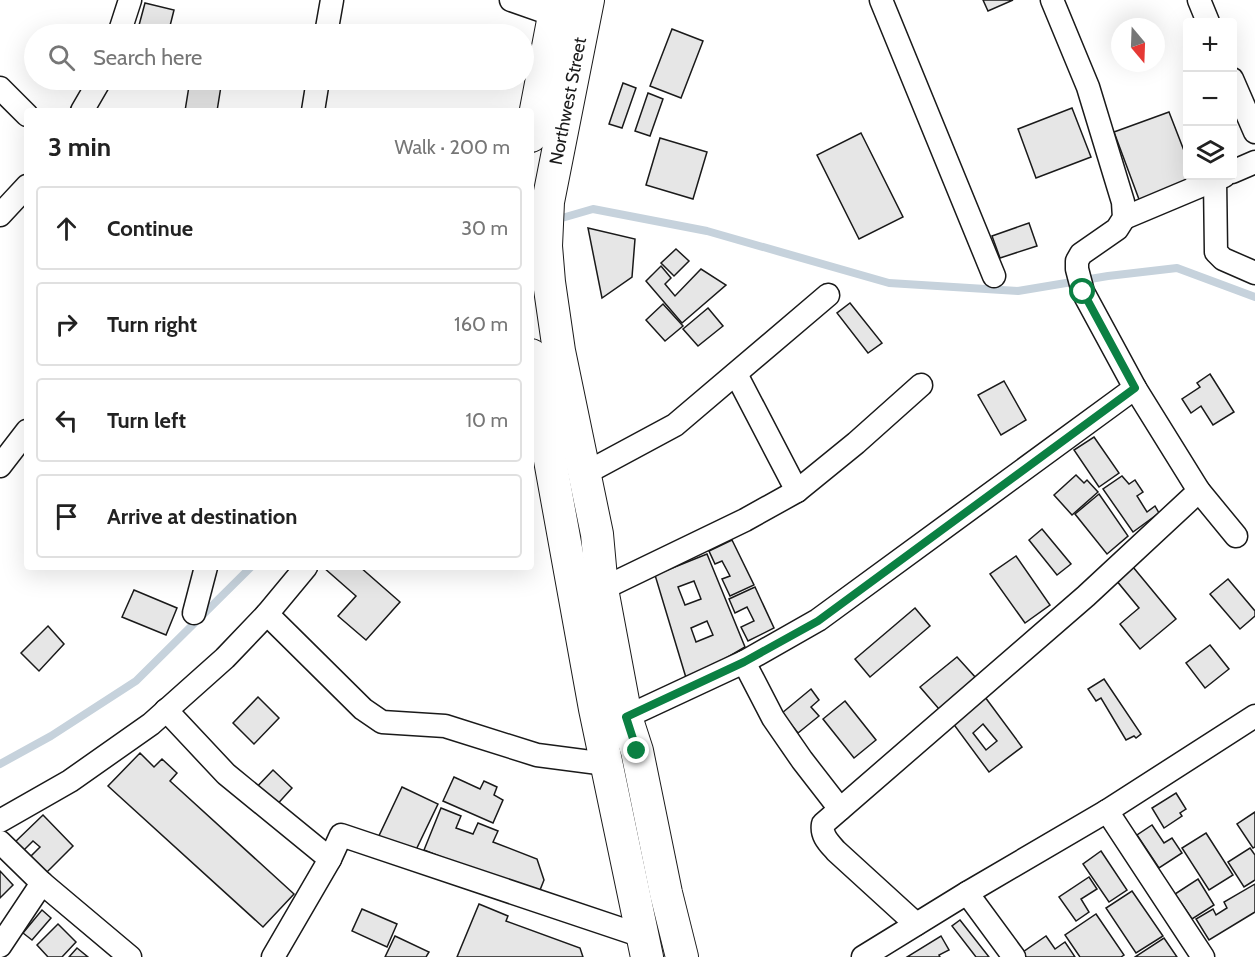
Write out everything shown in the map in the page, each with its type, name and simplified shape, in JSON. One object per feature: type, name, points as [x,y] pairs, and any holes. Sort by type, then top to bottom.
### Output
[{"type":"main road","name":"Northwest Street","points":[[588,0],[548,202],[546,246],[559,351],[597,534],[602,589],[626,717],[637,751],[666,893],[682,957]]},
{"type":"main road","name":"Northwest Street","points":[[534,121],[556,8]]},
{"type":"main road","points":[[534,372],[563,540],[644,946]]},
{"type":"street","points":[[122,24],[130,0]]},
{"type":"street","points":[[328,24],[332,0]]},
{"type":"street","points":[[511,0],[556,8]]},
{"type":"street","points":[[881,0],[994,276]]},
{"type":"street","points":[[1052,0],[1088,87],[1123,202],[1124,218]]},
{"type":"street","points":[[1199,0],[1206,18]]},
{"type":"street","points":[[0,88],[24,112]]},
{"type":"street","points":[[1237,89],[1255,132]]},
{"type":"street","points":[[84,108],[94,90]]},
{"type":"street","points":[[313,108],[316,90]]},
{"type":"street","points":[[1237,170],[1255,162]]},
{"type":"street","points":[[1212,180],[1124,218],[1117,229],[1081,254],[1077,261],[1077,269],[1083,292],[1135,388],[1199,491],[1236,536]]},
{"type":"street","points":[[1223,180],[1216,252],[1223,259],[1255,273]]},
{"type":"street","points":[[0,215],[24,189]]},
{"type":"street","points":[[584,474],[675,425],[828,295]]},
{"type":"street","points":[[736,374],[797,491]]},
{"type":"street","points":[[602,589],[746,520],[797,491],[921,385]]},
{"type":"street","points":[[626,717],[744,662],[818,621],[1135,388]]},
{"type":"street","points":[[0,466],[24,435]]},
{"type":"street","points":[[916,924],[826,841],[822,830],[824,824],[1086,596],[1199,491]]},
{"type":"street","points":[[194,613],[206,570]]},
{"type":"street","points":[[0,821],[70,781],[151,724],[225,658],[267,614],[304,570]]},
{"type":"street","points":[[267,614],[363,709],[382,722],[445,726],[537,755],[606,764]]},
{"type":"street","points":[[744,662],[773,718],[840,809]]},
{"type":"street","points":[[165,710],[226,774],[330,859]]},
{"type":"street","points":[[863,957],[967,893],[1107,812],[1255,716]]},
{"type":"street","points":[[1107,812],[1203,957]]},
{"type":"street","points":[[277,955],[341,835],[644,946]]},
{"type":"street","points":[[0,842],[42,883],[130,957]]},
{"type":"street","points":[[0,946],[42,883]]},
{"type":"street","points":[[967,893],[1014,957]]},
{"type":"building","points":[[983,0],[1013,0],[988,11]]},
{"type":"building","points":[[145,3],[174,10],[170,24],[139,24]]},
{"type":"building","points":[[672,29],[703,41],[681,98],[650,86]]},
{"type":"building","points":[[623,83],[636,88],[622,128],[609,124]]},
{"type":"building","points":[[188,90],[220,90],[217,108],[185,108]]},
{"type":"building","points":[[648,93],[663,99],[650,136],[635,131]]},
{"type":"building","points":[[1072,108],[1091,157],[1036,178],[1018,129]]},
{"type":"building","points":[[1169,112],[1183,148],[1183,180],[1194,180],[1195,182],[1140,202],[1114,132]]},
{"type":"building","points":[[861,133],[903,217],[859,239],[817,155]]},
{"type":"building","points":[[660,138],[707,152],[693,199],[646,185]]},
{"type":"building","points":[[1029,223],[1037,246],[1000,258],[992,236]]},
{"type":"building","points":[[588,228],[635,239],[632,277],[602,298]]},
{"type":"building","points":[[676,249],[689,261],[674,276],[661,263]]},
{"type":"building","points":[[661,266],[671,278],[665,284],[675,296],[701,269],[726,285],[682,323],[646,281]]},
{"type":"building","points":[[850,303],[882,343],[868,353],[837,313]]},
{"type":"building","points":[[663,304],[683,326],[665,341],[646,320]]},
{"type":"building","points":[[708,308],[723,326],[698,346],[683,329]]},
{"type":"building","points":[[1210,374],[1234,412],[1213,425],[1201,406],[1191,413],[1182,399],[1200,387],[1197,383]]},
{"type":"building","points":[[1004,381],[1026,420],[1001,435],[978,395]]},
{"type":"building","points":[[1094,437],[1119,473],[1099,487],[1074,450]]},
{"type":"building","points":[[1076,475],[1084,483],[1087,480],[1098,492],[1072,515],[1054,495]]},
{"type":"building","points":[[1122,476],[1129,484],[1135,480],[1143,492],[1137,496],[1147,512],[1155,506],[1159,513],[1133,532],[1103,489]]},
{"type":"building","points":[[1099,494],[1128,536],[1107,554],[1075,514]]},
{"type":"building","points":[[1042,529],[1071,564],[1057,575],[1029,540]]},
{"type":"building","points":[[732,540],[754,585],[730,596],[722,579],[730,576],[722,561],[715,564],[709,551]]},
{"type":"building","points":[[707,554],[745,647],[687,681],[655,575]],"holes":[[[694,581],[701,599],[685,605],[678,587]],[[707,621],[713,635],[696,642],[691,628]]]},
{"type":"building","points":[[1016,556],[1050,605],[1025,623],[990,574]]},
{"type":"building","points":[[1133,567],[1176,619],[1140,649],[1120,624],[1139,608],[1116,580]]},
{"type":"building","points":[[326,570],[363,570],[400,602],[366,640],[338,616],[356,596]]},
{"type":"building","points":[[1228,579],[1255,611],[1255,616],[1240,629],[1210,594]]},
{"type":"building","points":[[755,587],[774,628],[748,641],[741,627],[754,621],[747,607],[735,613],[729,599]]},
{"type":"building","points":[[134,590],[177,608],[166,635],[122,617]]},
{"type":"building","points":[[915,608],[930,626],[870,677],[855,659]]},
{"type":"building","points":[[48,626],[64,644],[39,671],[21,653]]},
{"type":"building","points":[[1210,645],[1229,669],[1205,688],[1186,663]]},
{"type":"building","points":[[957,657],[976,678],[939,709],[920,687]]},
{"type":"building","points":[[1104,679],[1141,734],[1136,738],[1134,736],[1126,740],[1101,698],[1096,701],[1088,689]]},
{"type":"building","points":[[811,689],[819,700],[811,707],[819,716],[798,733],[782,713]]},
{"type":"building","points":[[258,697],[279,718],[254,744],[233,723]]},
{"type":"building","points":[[985,697],[1022,747],[989,772],[952,722]],"holes":[[[983,724],[997,741],[986,750],[973,733]]]},
{"type":"building","points":[[845,701],[876,740],[854,758],[823,719]]},
{"type":"building","points":[[140,753],[154,767],[162,759],[177,773],[170,781],[294,894],[263,927],[108,786]]},
{"type":"building","points":[[273,770],[292,788],[273,809],[253,791]]},
{"type":"building","points":[[454,777],[480,789],[484,781],[497,787],[494,795],[503,800],[493,823],[443,801]]},
{"type":"building","points":[[402,787],[438,804],[413,856],[377,840]]},
{"type":"building","points":[[1176,793],[1186,809],[1180,813],[1182,816],[1164,828],[1152,808]]},
{"type":"building","points":[[441,808],[461,816],[456,828],[473,834],[478,823],[498,831],[493,842],[537,859],[544,880],[538,895],[424,850]]},
{"type":"building","points":[[1255,812],[1255,847],[1253,848],[1237,824]]},
{"type":"building","points":[[43,815],[73,846],[45,874],[29,858],[40,847],[33,841],[22,852],[14,843]]},
{"type":"building","points":[[1152,825],[1164,843],[1172,838],[1182,853],[1159,868],[1137,835]]},
{"type":"building","points":[[1206,833],[1233,875],[1209,890],[1182,848]]},
{"type":"building","points":[[1250,848],[1255,855],[1255,880],[1244,887],[1228,862]]},
{"type":"building","points":[[1101,851],[1127,890],[1109,902],[1083,864]]},
{"type":"building","points":[[0,871],[13,885],[0,898]]},
{"type":"building","points":[[1089,877],[1097,889],[1081,899],[1089,912],[1076,921],[1059,897]]},
{"type":"building","points":[[1198,879],[1214,905],[1192,919],[1175,894]]},
{"type":"building","points":[[1255,884],[1255,912],[1209,940],[1196,919],[1213,909],[1216,915],[1227,908],[1224,902]]},
{"type":"building","points":[[1132,891],[1163,936],[1136,953],[1106,908]]},
{"type":"building","points":[[479,904],[508,916],[506,921],[580,948],[583,957],[457,957]]},
{"type":"building","points":[[362,909],[397,924],[387,947],[352,931]]},
{"type":"building","points":[[42,910],[51,918],[32,940],[23,933]]},
{"type":"building","points":[[1096,914],[1124,955],[1121,957],[1080,957],[1065,935]]},
{"type":"building","points":[[960,920],[989,957],[976,957],[952,926]]},
{"type":"building","points":[[58,924],[76,942],[62,957],[48,957],[37,945]]},
{"type":"building","points":[[395,936],[429,952],[426,957],[385,957]]},
{"type":"building","points":[[941,936],[949,950],[939,955],[940,957],[907,957]]},
{"type":"building","points":[[1046,936],[1055,949],[1065,942],[1075,957],[1026,957],[1023,952]]},
{"type":"building","points":[[1164,938],[1177,957],[1135,957]]},
{"type":"building","points":[[77,948],[88,957],[69,957]]},
{"type":"waterway","points":[[555,220],[593,209],[707,231],[889,283],[1018,291],[1108,276],[1177,268],[1255,297]]},
{"type":"waterway","points":[[0,764],[51,736],[136,681],[248,570]]},
{"type":"route","points":[[637,751],[626,717],[744,662],[818,621],[1135,388],[1083,292]]}]
